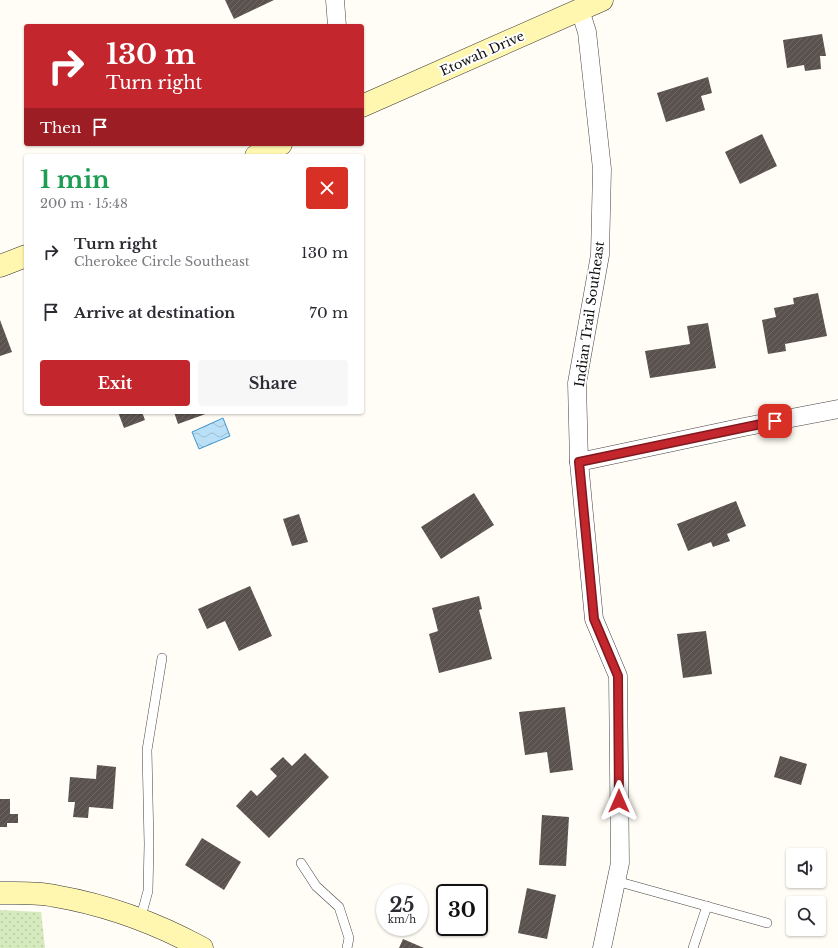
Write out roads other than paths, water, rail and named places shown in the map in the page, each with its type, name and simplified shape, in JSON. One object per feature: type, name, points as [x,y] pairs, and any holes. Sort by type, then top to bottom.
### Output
[{"type":"street","points":[[335,0],[337,24]]},
{"type":"street","name":"Etowah Drive","points":[[364,105],[602,0]]},
{"type":"street","name":"Indian Trail Southeast","points":[[580,10],[587,32],[602,169],[600,255],[577,383],[579,462],[594,619],[618,676],[620,863],[602,948]]},
{"type":"street","points":[[260,154],[277,146]]},
{"type":"street","points":[[0,266],[24,257]]},
{"type":"street","points":[[579,462],[744,427],[838,409]]},
{"type":"street","points":[[0,893],[54,895],[117,910],[180,936],[202,948]]},
{"type":"lane","points":[[140,920],[148,891],[149,844],[147,750],[162,658]]},
{"type":"lane","points":[[301,863],[316,886],[339,907],[349,938],[347,948]]},
{"type":"lane","points":[[616,881],[767,923]]},
{"type":"lane","points":[[693,948],[707,906]]},
{"type":"water","points":[[223,418],[230,436],[199,449],[192,432]]}]
